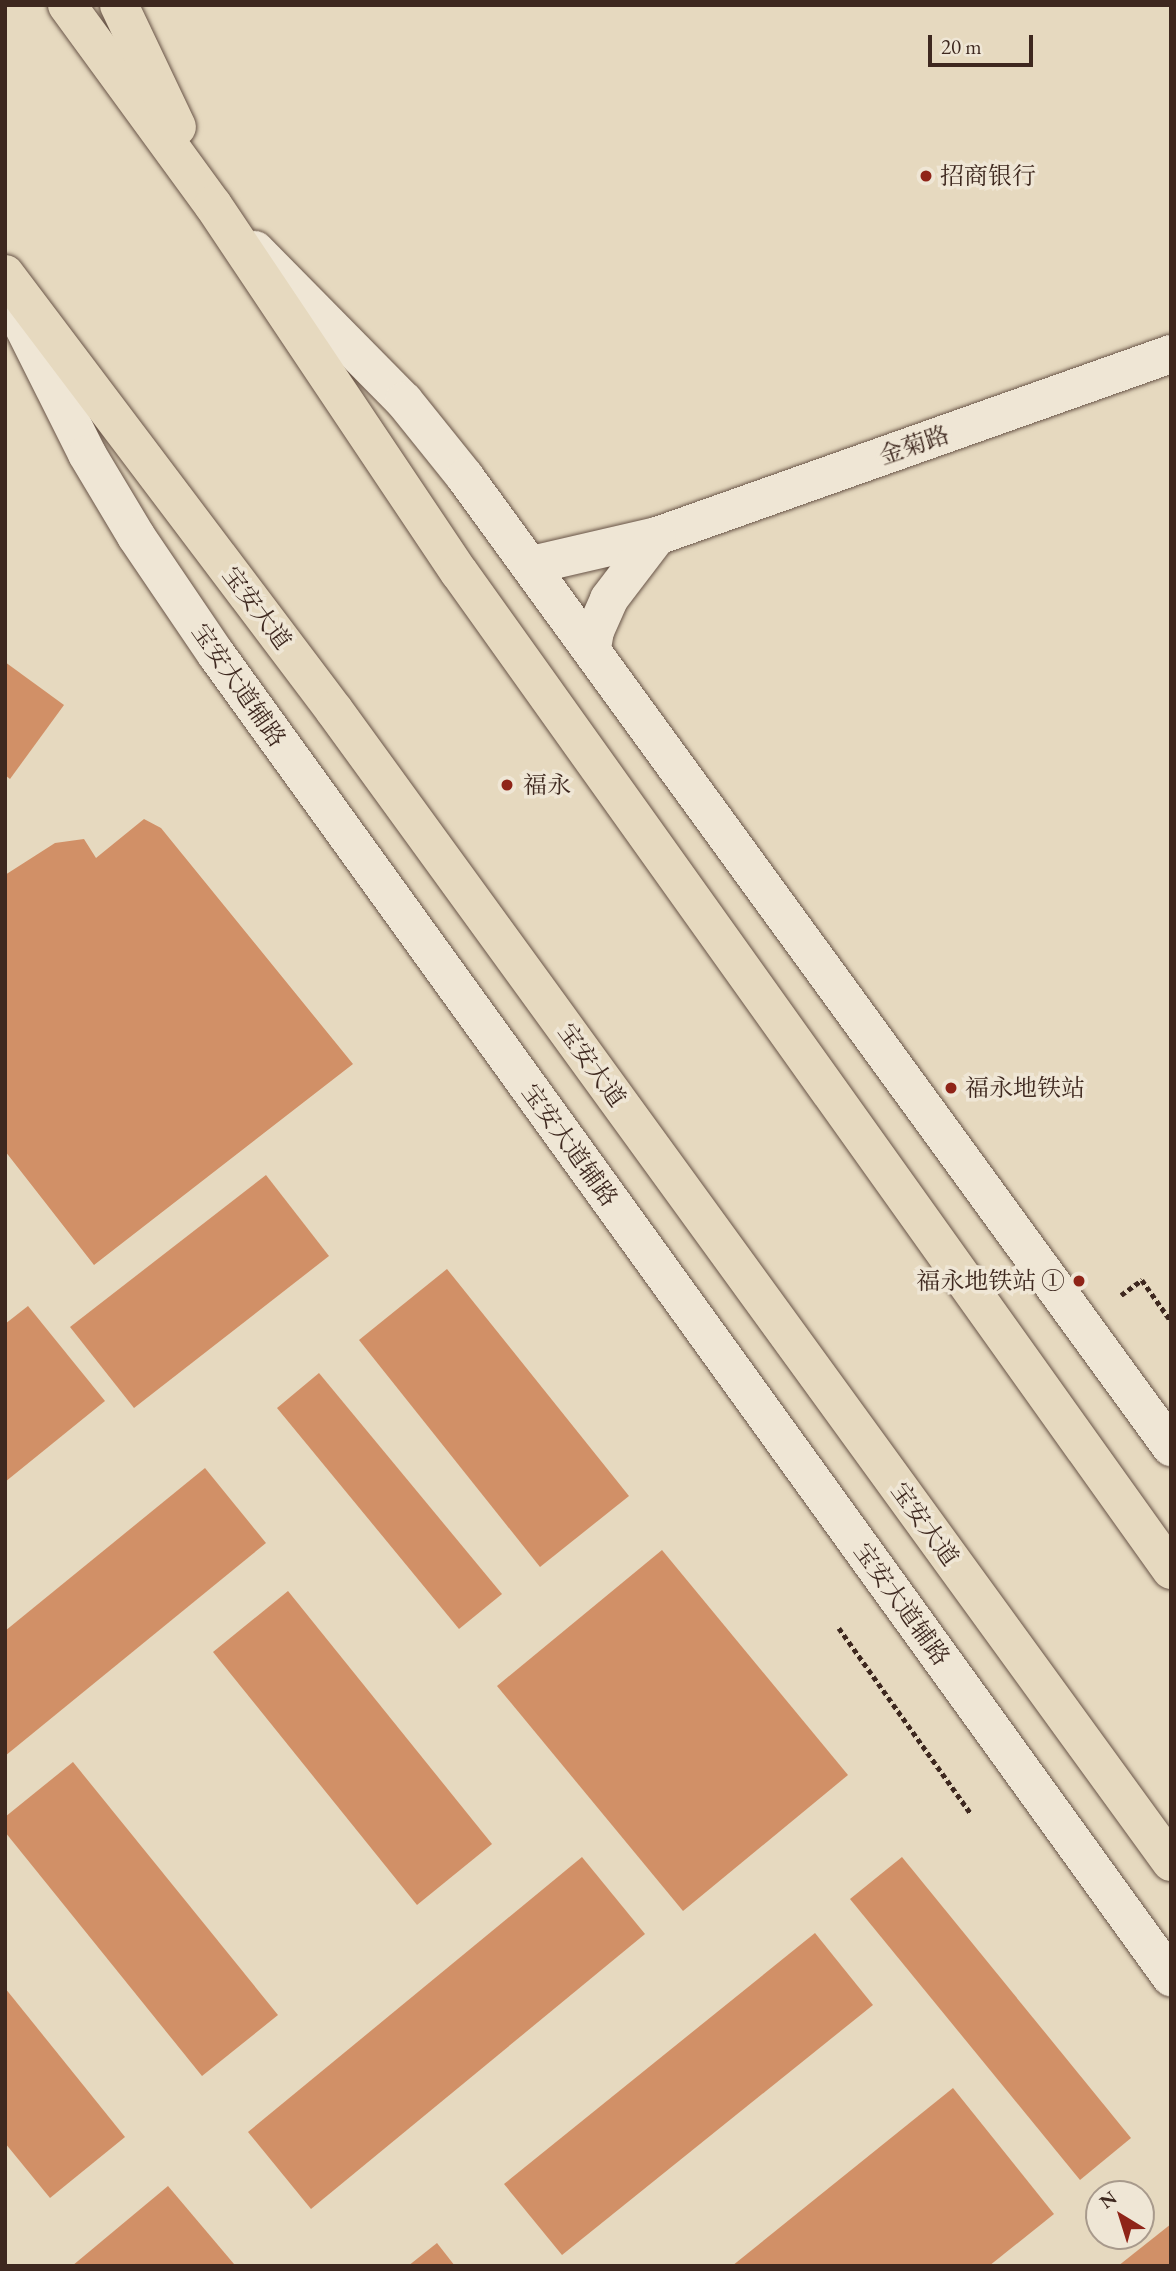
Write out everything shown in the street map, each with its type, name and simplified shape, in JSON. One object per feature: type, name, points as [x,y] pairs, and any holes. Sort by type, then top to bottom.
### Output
[{"type":"main road","points":[[67,5],[213,205],[459,572],[1171,1570]]},
{"type":"main road","points":[[119,5],[213,205],[404,401],[532,565],[1171,1447]]},
{"type":"main road","name":"宝安大道","points":[[5,274],[334,710],[1171,1862]]},
{"type":"main road","name":"宝安大道辅路","points":[[5,290],[87,454],[136,536],[216,654],[1171,1977]]},
{"type":"main road","name":"金菊路","points":[[532,565],[657,536],[1171,354]]},
{"type":"main road","points":[[592,648],[595,631],[609,599],[657,536]]},
{"type":"path","points":[[1121,1295],[1142,1280],[1171,1321]]},
{"type":"path","points":[[839,1628],[971,1814]]},
{"type":"building","points":[[5,662],[64,705],[10,779],[5,775]]},
{"type":"building","points":[[144,819],[161,828],[353,1064],[94,1265],[5,1151],[5,875],[55,843],[84,839],[96,858]]},
{"type":"building","points":[[266,1175],[329,1256],[134,1408],[70,1327]]},
{"type":"building","points":[[447,1269],[629,1496],[540,1567],[359,1340]]},
{"type":"building","points":[[28,1306],[105,1401],[5,1482],[5,1324]]},
{"type":"building","points":[[319,1373],[502,1594],[459,1629],[277,1408]]},
{"type":"building","points":[[205,1468],[266,1543],[5,1756],[5,1631]]},
{"type":"building","points":[[662,1550],[848,1775],[683,1911],[497,1686]]},
{"type":"building","points":[[288,1591],[492,1844],[417,1905],[213,1652]]},
{"type":"building","points":[[73,1762],[278,2015],[202,2076],[5,1832],[5,1817]]},
{"type":"building","points":[[582,1857],[645,1934],[311,2209],[248,2132]]},
{"type":"building","points":[[902,1857],[1131,2138],[1080,2180],[850,1899]]},
{"type":"building","points":[[815,1933],[873,2005],[562,2255],[504,2184]]},
{"type":"building","points":[[5,1988],[125,2137],[50,2198],[5,2143]]},
{"type":"building","points":[[953,2088],[1054,2214],[989,2266],[732,2266]]},
{"type":"building","points":[[168,2186],[234,2264],[72,2266]]},
{"type":"building","points":[[1171,2224],[1171,2266],[1118,2266],[1138,2250],[1155,2250],[1155,2237]]},
{"type":"building","points":[[437,2243],[455,2266],[408,2266]]},
{"type":"place","name":"招商银行","points":[[926,176]]},
{"type":"place","name":"福永","points":[[507,785]]},
{"type":"place","name":"福永地铁站","points":[[951,1088]]},
{"type":"place","name":"福永地铁站 ①","points":[[1079,1281]]}]
